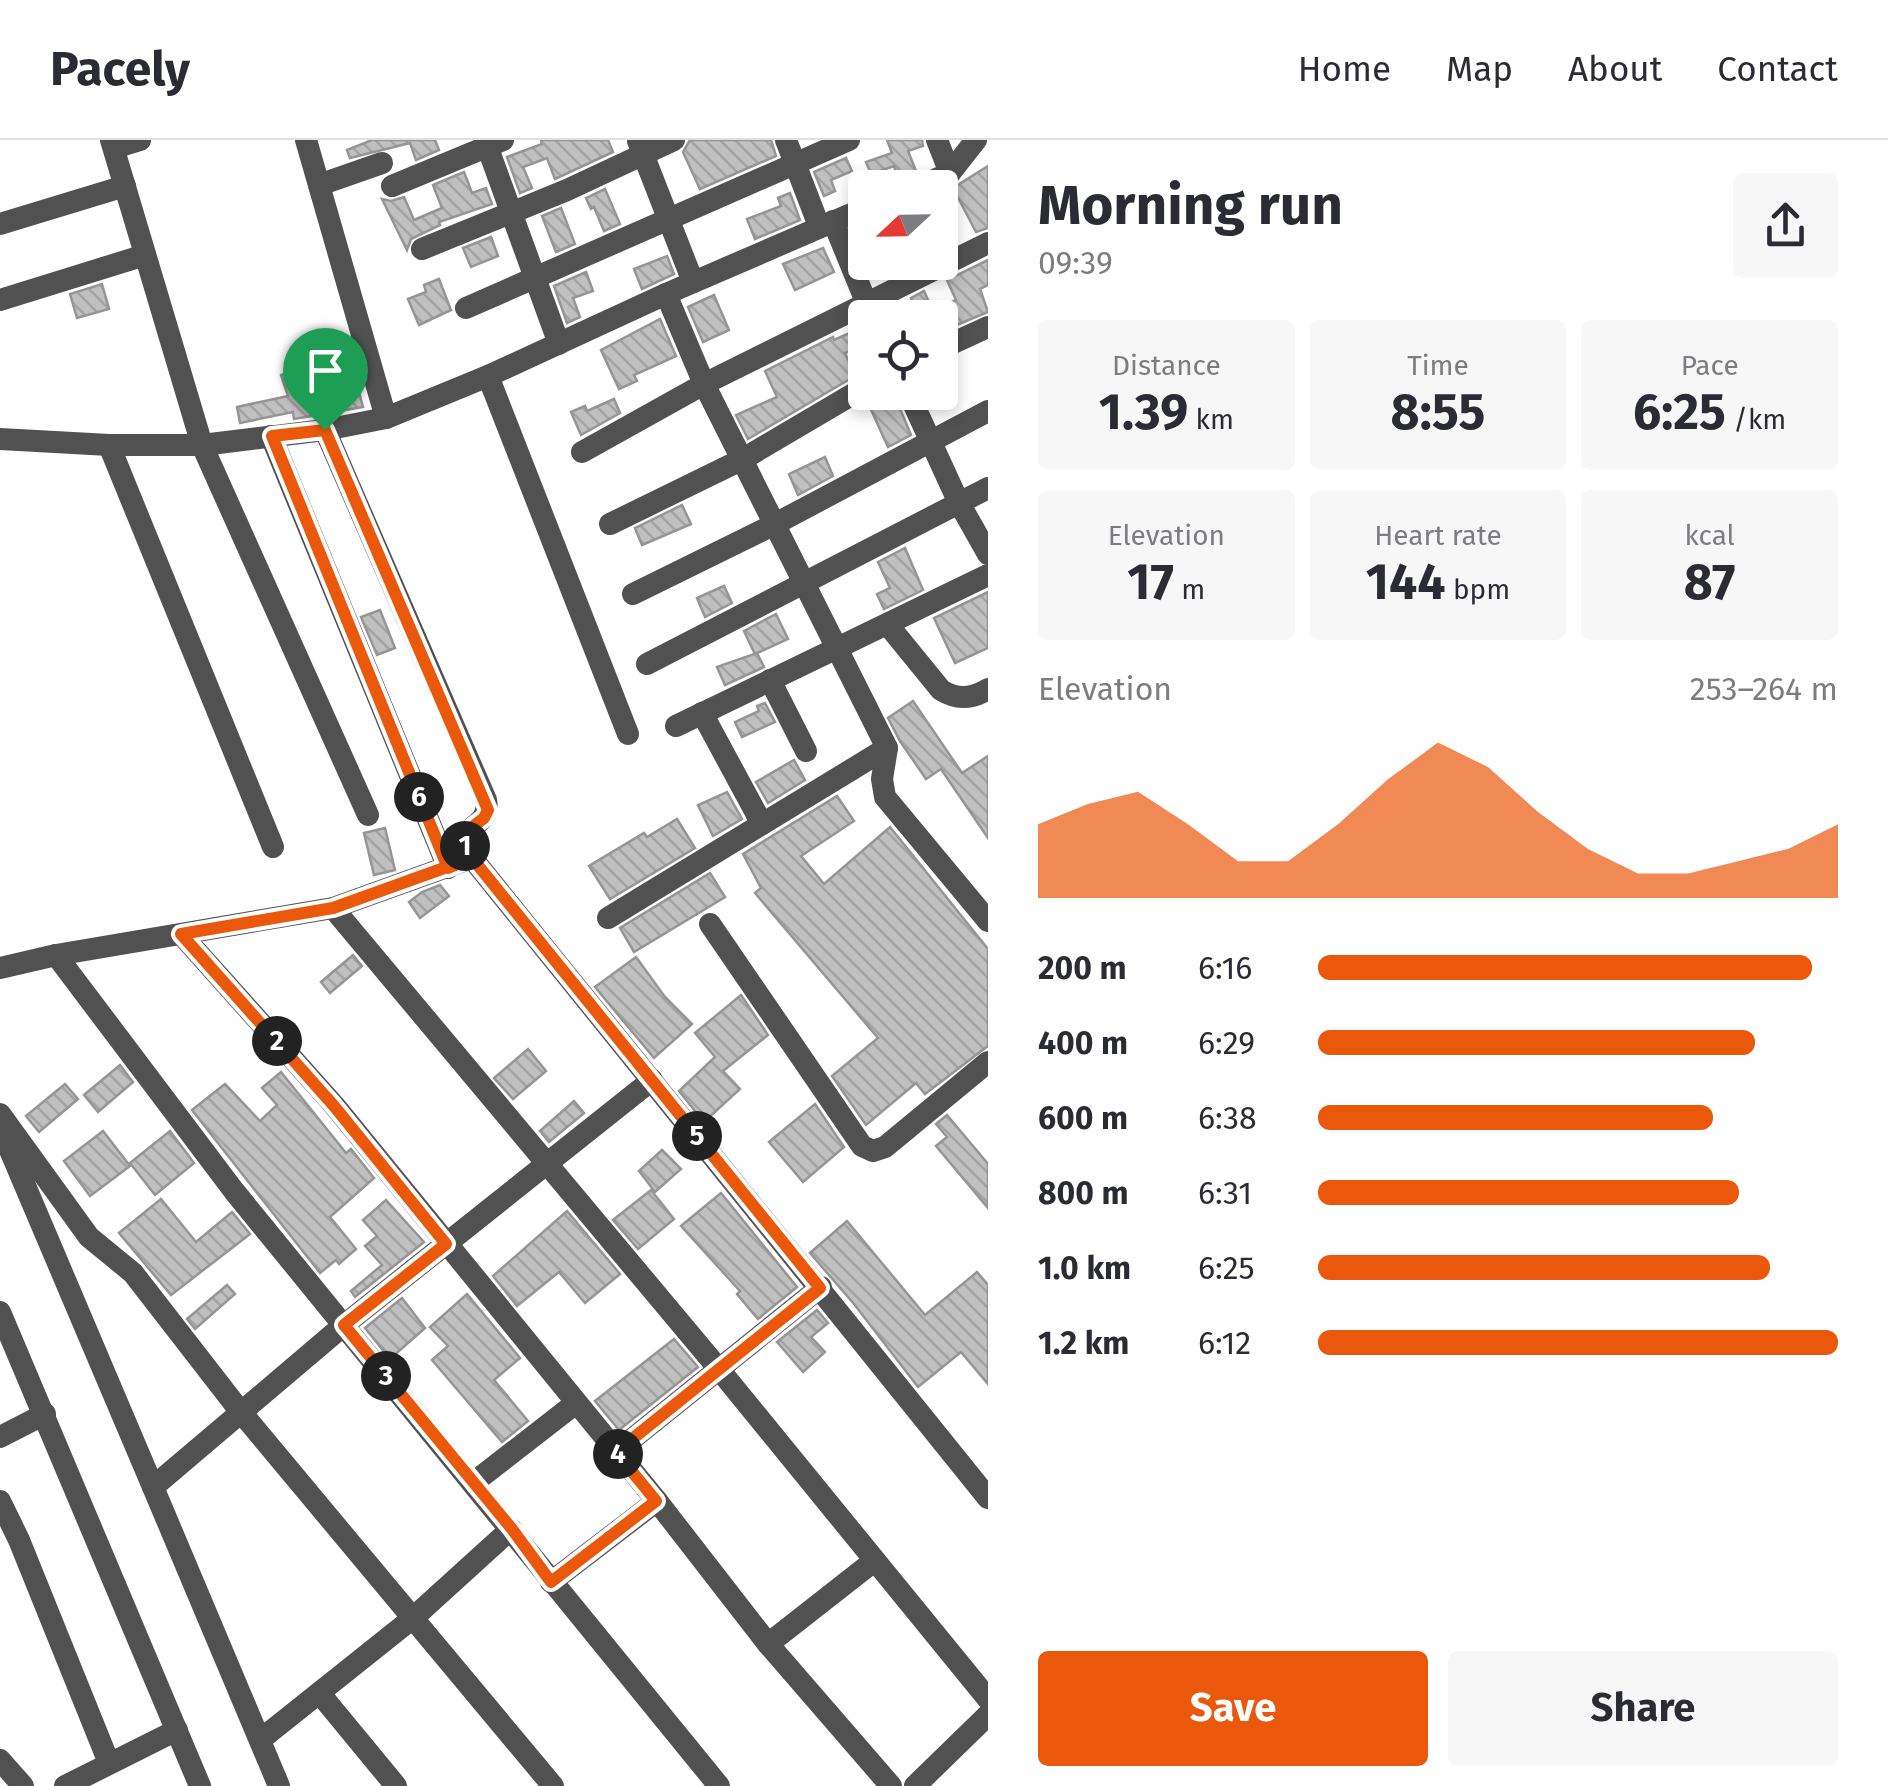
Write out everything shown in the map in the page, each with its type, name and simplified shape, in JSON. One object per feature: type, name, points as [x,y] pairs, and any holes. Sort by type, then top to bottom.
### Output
[{"type":"street","points":[[140,140],[113,144],[202,445],[368,816]]},
{"type":"street","points":[[306,140],[386,418]]},
{"type":"street","points":[[422,249],[513,212],[641,147],[674,140]]},
{"type":"street","points":[[786,140],[864,300]]},
{"type":"street","points":[[466,308],[849,140]]},
{"type":"street","points":[[937,140],[949,170]]},
{"type":"street","points":[[953,170],[978,140],[988,154]]},
{"type":"street","points":[[392,186],[492,142],[560,344]]},
{"type":"street","points":[[641,147],[693,282]]},
{"type":"street","points":[[319,185],[382,163]]},
{"type":"street","points":[[0,224],[125,186]]},
{"type":"street","points":[[0,440],[202,445],[325,430],[386,418],[848,215]]},
{"type":"street","points":[[889,300],[988,242]]},
{"type":"street","points":[[0,300],[146,255]]},
{"type":"street","points":[[666,294],[704,384],[887,748],[882,780],[886,796],[988,921]]},
{"type":"street","points":[[582,452],[704,384],[848,321]]},
{"type":"street","points":[[958,341],[988,327]]},
{"type":"street","points":[[488,376],[628,734]]},
{"type":"street","points":[[610,524],[743,459],[848,398]]},
{"type":"street","points":[[917,410],[958,500],[988,554]]},
{"type":"street","points":[[633,594],[988,411]]},
{"type":"street","points":[[325,430],[486,800],[488,810],[484,818],[466,832],[464,840],[472,858],[988,1498]]},
{"type":"street","points":[[272,436],[448,868]]},
{"type":"street","points":[[109,445],[273,847]]},
{"type":"street","points":[[647,664],[807,584],[958,500],[988,488]]},
{"type":"street","points":[[676,726],[988,575]]},
{"type":"street","points":[[888,624],[941,690],[968,698],[988,689]]},
{"type":"street","points":[[770,680],[806,751]]},
{"type":"street","points":[[702,712],[762,824]]},
{"type":"street","points":[[608,918],[887,748]]},
{"type":"street","points":[[0,968],[333,908],[472,858]]},
{"type":"street","points":[[333,908],[718,1368],[988,1699]]},
{"type":"street","points":[[710,924],[862,1146],[873,1151],[885,1147],[988,1062]]},
{"type":"street","points":[[181,934],[334,1106],[768,1644],[891,1786]]},
{"type":"street","points":[[56,955],[181,1124],[719,1786]]},
{"type":"street","points":[[153,1487],[344,1325],[652,1080]]},
{"type":"street","points":[[0,1114],[89,1237],[133,1272],[240,1411],[553,1786]]},
{"type":"street","points":[[0,1126],[280,1786]]},
{"type":"street","points":[[616,1452],[820,1288]]},
{"type":"street","points":[[0,1312],[200,1786]]},
{"type":"street","points":[[473,1482],[576,1403]]},
{"type":"street","points":[[0,1437],[46,1414]]},
{"type":"street","points":[[551,1582],[656,1501]]},
{"type":"street","points":[[0,1502],[6,1532],[109,1763]]},
{"type":"street","points":[[260,1740],[413,1618],[512,1529]]},
{"type":"street","points":[[768,1644],[874,1562]]},
{"type":"street","points":[[320,1694],[396,1786]]},
{"type":"street","points":[[915,1786],[988,1715]]},
{"type":"street","points":[[65,1786],[177,1730]]},
{"type":"street","points":[[0,1760],[23,1786]]},
{"type":"building","points":[[372,140],[435,140],[439,150],[416,160],[410,143],[350,158],[347,150]]},
{"type":"building","points":[[541,140],[608,140],[613,152],[555,179],[547,158],[523,167],[532,188],[520,193],[507,157],[542,144]]},
{"type":"building","points":[[690,140],[771,140],[776,156],[700,189],[683,152]]},
{"type":"building","points":[[887,140],[922,140],[923,146],[908,151],[916,170],[896,170],[894,166],[869,170],[866,162],[892,153]]},
{"type":"building","points":[[846,158],[852,170],[831,180],[835,191],[824,196],[814,172]]},
{"type":"building","points":[[988,166],[988,228],[976,232],[958,198],[958,185]]},
{"type":"building","points":[[464,172],[472,193],[486,188],[492,204],[439,222],[440,225],[411,239],[407,250],[382,199],[404,197],[414,220],[442,208],[433,185]]},
{"type":"building","points":[[605,189],[620,224],[604,231],[586,198]]},
{"type":"building","points":[[790,193],[800,220],[755,239],[747,219],[781,206],[778,198]]},
{"type":"building","points":[[561,208],[575,244],[556,252],[542,216]]},
{"type":"building","points":[[491,237],[498,256],[471,267],[463,248]]},
{"type":"building","points":[[823,248],[834,272],[795,290],[783,264]]},
{"type":"building","points":[[667,256],[674,274],[642,289],[634,269]]},
{"type":"building","points":[[988,260],[988,285],[980,289],[988,312],[958,324],[958,300],[947,280],[958,280],[958,275]]},
{"type":"building","points":[[586,272],[593,291],[573,298],[580,317],[567,323],[554,286]]},
{"type":"building","points":[[439,279],[451,310],[419,325],[408,299],[426,292],[424,285]]},
{"type":"building","points":[[102,284],[109,309],[77,318],[70,294]]},
{"type":"building","points":[[924,291],[928,300],[912,300],[911,298]]},
{"type":"building","points":[[714,295],[729,330],[703,342],[688,307]]},
{"type":"building","points":[[660,319],[676,356],[634,375],[637,381],[619,389],[601,350]]},
{"type":"building","points":[[848,334],[848,380],[748,439],[736,415],[777,397],[765,371],[833,337],[834,340]]},
{"type":"building","points":[[316,364],[325,397],[358,388],[363,407],[294,419],[293,412],[240,423],[237,407],[288,396],[281,375]]},
{"type":"building","points":[[614,399],[620,413],[581,435],[571,412],[585,406],[587,411]]},
{"type":"building","points":[[871,410],[901,410],[911,435],[888,447]]},
{"type":"building","points":[[825,457],[833,476],[798,495],[789,474]]},
{"type":"building","points":[[682,505],[691,524],[642,545],[635,528]]},
{"type":"building","points":[[905,548],[923,590],[884,609],[877,594],[890,588],[878,562]]},
{"type":"building","points":[[724,586],[732,603],[705,617],[697,598]]},
{"type":"building","points":[[988,592],[988,648],[955,663],[934,618]]},
{"type":"building","points":[[380,610],[395,648],[377,655],[361,617]]},
{"type":"building","points":[[776,614],[788,639],[755,654],[744,631]]},
{"type":"building","points":[[757,653],[764,667],[725,685],[717,667]]},
{"type":"building","points":[[913,701],[962,773],[988,756],[988,838],[941,769],[926,779],[900,741],[888,718]]},
{"type":"building","points":[[765,703],[775,722],[742,737],[735,722],[759,711],[757,706]]},
{"type":"building","points":[[794,760],[805,780],[768,803],[756,782]]},
{"type":"building","points":[[727,792],[742,819],[713,836],[698,805]]},
{"type":"building","points":[[837,796],[854,821],[801,856],[824,884],[890,827],[988,949],[988,1046],[925,1094],[916,1083],[866,1125],[832,1076],[878,1038],[755,893],[761,888],[743,854]]},
{"type":"building","points":[[677,819],[695,848],[610,899],[589,866],[644,833],[647,837]]},
{"type":"building","points":[[385,828],[395,870],[374,875],[364,833]]},
{"type":"building","points":[[710,873],[725,897],[634,952],[620,928]]},
{"type":"building","points":[[440,885],[449,896],[420,918],[409,902]]},
{"type":"building","points":[[353,955],[362,966],[330,993],[321,982]]},
{"type":"building","points":[[636,957],[665,997],[692,1024],[654,1058],[595,987]]},
{"type":"building","points":[[741,995],[768,1035],[723,1071],[740,1089],[704,1122],[679,1091],[715,1057],[695,1033]]},
{"type":"building","points":[[528,1049],[546,1071],[513,1099],[494,1078]]},
{"type":"building","points":[[120,1065],[133,1082],[98,1112],[84,1095]]},
{"type":"building","points":[[281,1072],[346,1153],[351,1149],[374,1178],[330,1217],[356,1249],[339,1264],[336,1260],[320,1273],[192,1110],[225,1084],[260,1121],[277,1105],[262,1088]]},
{"type":"building","points":[[65,1084],[78,1099],[39,1132],[26,1116]]},
{"type":"building","points":[[574,1101],[584,1113],[549,1142],[540,1131]]},
{"type":"building","points":[[815,1104],[844,1147],[803,1182],[769,1142]]},
{"type":"building","points":[[947,1115],[988,1164],[988,1208],[936,1146],[947,1137],[936,1124]]},
{"type":"building","points":[[103,1131],[130,1166],[90,1196],[64,1161]]},
{"type":"building","points":[[170,1131],[194,1163],[155,1195],[130,1163]]},
{"type":"building","points":[[662,1150],[681,1169],[655,1192],[639,1171]]},
{"type":"building","points":[[651,1190],[674,1219],[638,1249],[613,1220]]},
{"type":"building","points":[[721,1193],[797,1287],[758,1319],[737,1294],[740,1291],[681,1226]]},
{"type":"building","points":[[161,1199],[196,1242],[232,1212],[250,1234],[171,1295],[119,1233]]},
{"type":"building","points":[[386,1200],[424,1242],[355,1297],[351,1291],[382,1265],[365,1246],[377,1236],[363,1220]]},
{"type":"building","points":[[567,1211],[620,1274],[585,1303],[559,1272],[517,1306],[493,1276]]},
{"type":"building","points":[[847,1221],[925,1315],[977,1272],[988,1285],[988,1384],[961,1352],[918,1387],[810,1253]]},
{"type":"building","points":[[227,1285],[235,1294],[195,1329],[187,1319]]},
{"type":"building","points":[[467,1294],[520,1358],[494,1380],[528,1421],[502,1442],[432,1360],[448,1346],[430,1327]]},
{"type":"building","points":[[402,1298],[425,1328],[390,1359],[365,1328]]},
{"type":"building","points":[[817,1310],[828,1323],[811,1337],[825,1352],[803,1372],[777,1342]]},
{"type":"building","points":[[674,1339],[698,1367],[619,1430],[595,1401]]},
{"type":"route","points":[[325,430],[272,436],[448,868],[472,858],[820,1288],[616,1452],[656,1501],[551,1582],[344,1325],[446,1244],[334,1106],[181,934],[333,908],[448,868],[472,858],[465,848],[466,832],[488,810],[325,430]]}]
